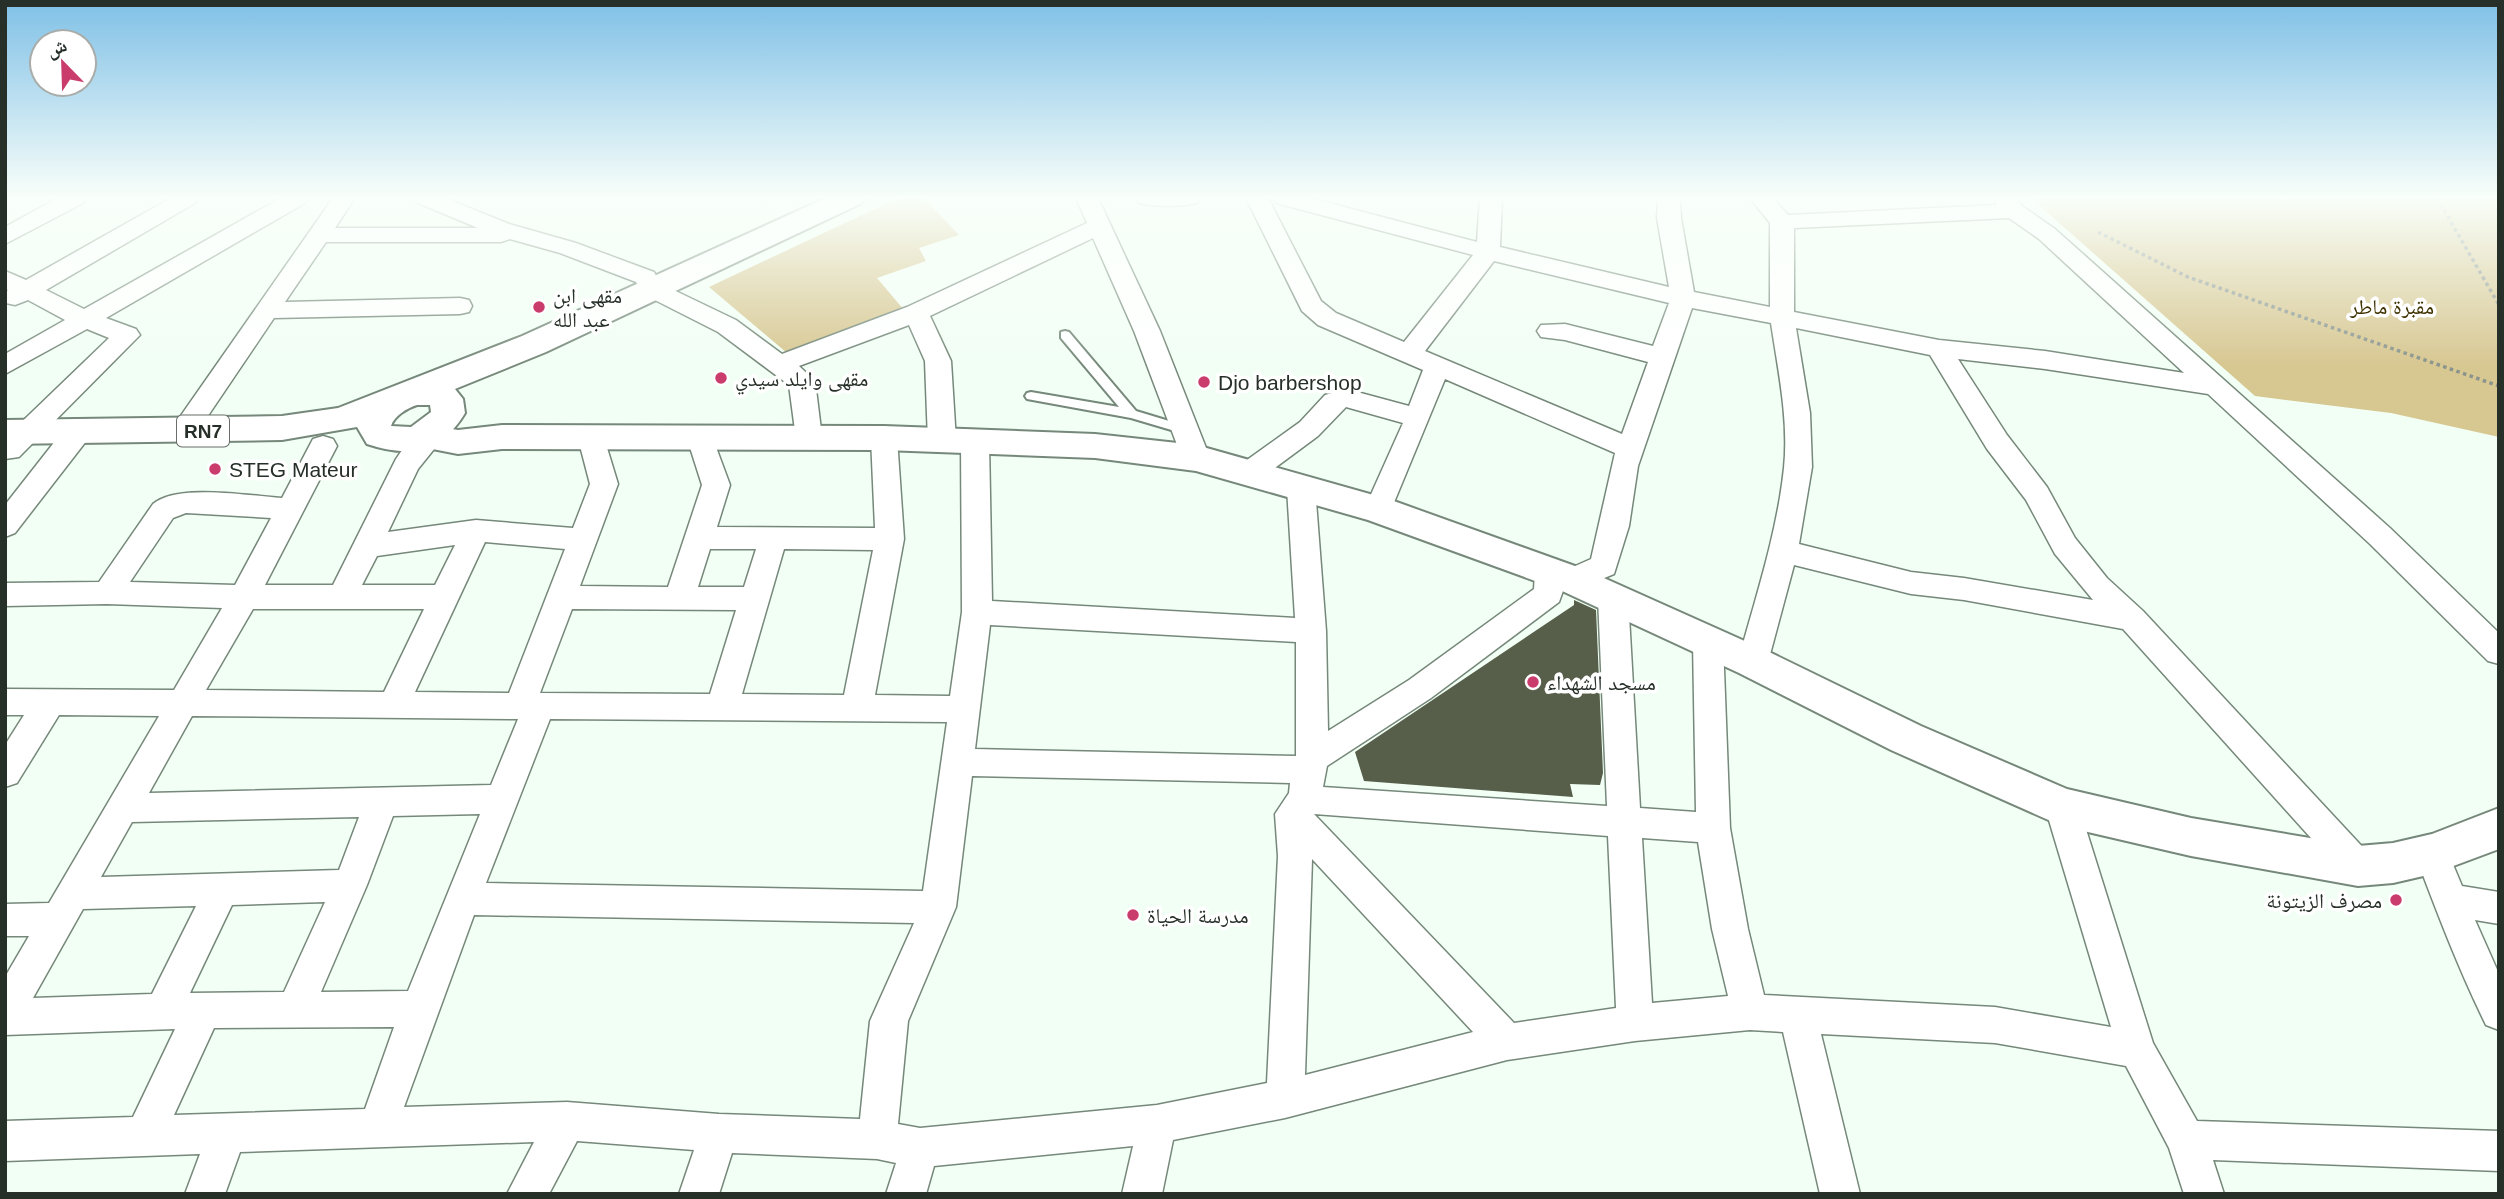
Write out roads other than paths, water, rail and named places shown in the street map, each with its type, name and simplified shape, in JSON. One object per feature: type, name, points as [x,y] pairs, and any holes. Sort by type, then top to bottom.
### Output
[{"type":"main road","name":"RN7","points":[[70,442],[184,431],[307,425],[342,419],[534,344],[728,254]]},
{"type":"main road","name":"RN7","points":[[11,441],[323,446],[427,437],[441,424],[449,406],[480,388],[534,344]]},
{"type":"main road","points":[[405,396],[441,395],[449,406],[493,423],[502,437]]},
{"type":"main road","name":"RN7","points":[[389,439],[379,435],[374,427],[376,418],[405,396]]},
{"type":"main road","points":[[427,437],[458,442],[502,437],[884,438],[1095,446],[1191,444],[1250,472],[1378,510],[1561,576],[1753,662],[1906,738],[2062,807],[2191,837],[2358,866],[2393,863],[2432,854],[2477,839],[2499,827]]},
{"type":"street","points":[[5,302],[16,285],[77,254]]},
{"type":"street","points":[[5,365],[199,254]]},
{"type":"street","points":[[184,431],[306,254]]},
{"type":"street","points":[[580,254],[645,277],[652,289],[727,326],[802,381],[810,438]]},
{"type":"street","points":[[780,364],[916,313],[1040,254]]},
{"type":"street","points":[[1112,254],[1147,331],[1191,444]]},
{"type":"street","points":[[1287,254],[1314,309],[1326,319],[1630,448]]},
{"type":"street","points":[[1408,355],[1486,254]]},
{"type":"street","points":[[1496,254],[1683,298],[1939,348],[2045,360],[2211,386]]},
{"type":"street","points":[[1305,785],[1420,689],[1549,594],[1561,576],[1604,566],[1615,526],[1624,466],[1683,298],[1675,254]]},
{"type":"street","points":[[1753,662],[1783,551],[1797,467],[1797,413],[1782,316],[1782,254]]},
{"type":"street","points":[[2069,254],[2211,386],[2370,527],[2499,652]]},
{"type":"street","points":[[11,441],[127,335],[84,319],[16,285]]},
{"type":"street","points":[[266,310],[460,306]]},
{"type":"street","points":[[877,1139],[889,1021],[938,907],[977,612],[959,441],[938,361],[916,313]]},
{"type":"street","points":[[1550,331],[1565,332],[1661,356]]},
{"type":"street","points":[[1939,348],[1997,442],[2037,494],[2065,546],[2097,586],[2132,619],[2358,866]]},
{"type":"street","points":[[1378,510],[1437,367]]},
{"type":"street","points":[[1250,472],[1309,429],[1338,399],[1346,398],[1418,418]]},
{"type":"street","points":[[342,597],[406,466],[427,437]]},
{"type":"street","points":[[377,1128],[419,1009],[504,799],[560,597],[604,484],[591,438]]},
{"type":"street","points":[[679,598],[716,485],[700,438]]},
{"type":"street","points":[[857,708],[890,539],[884,438]]},
{"type":"street","points":[[5,526],[70,442]]},
{"type":"street","points":[[323,446],[244,597],[120,808],[5,1014],[419,1009]]},
{"type":"street","points":[[1285,1100],[1295,856],[1305,785],[1311,631],[1301,488]]},
{"type":"street","points":[[107,593],[163,510],[170,505],[186,503],[289,509]]},
{"type":"street","points":[[368,546],[475,531],[582,540]]},
{"type":"street","points":[[393,705],[475,531]]},
{"type":"street","points":[[700,538],[890,539]]},
{"type":"street","points":[[722,707],[773,539]]},
{"type":"street","points":[[1783,551],[1911,583],[1964,589],[2132,619]]},
{"type":"street","points":[[5,595],[107,593],[244,597],[444,597]]},
{"type":"street","points":[[560,597],[755,599]]},
{"type":"street","points":[[1613,598],[1625,824],[1626,915],[1635,1023]]},
{"type":"street","points":[[977,612],[1311,631]]},
{"type":"street","points":[[1708,642],[1713,828],[1730,929],[1750,1012]]},
{"type":"street","points":[[5,702],[963,709]]},
{"type":"street","points":[[5,773],[50,702]]},
{"type":"street","points":[[957,762],[1305,785],[1364,805],[1713,828]]},
{"type":"street","points":[[1305,785],[1507,1042]]},
{"type":"street","points":[[120,808],[504,799]]},
{"type":"street","points":[[295,1010],[350,885],[381,803]]},
{"type":"street","points":[[2062,807],[2137,1049],[2186,1140],[2204,1194]]},
{"type":"street","points":[[2432,854],[2448,900],[2486,965],[2499,1012]]},
{"type":"street","points":[[5,920],[64,907],[222,889],[350,885]]},
{"type":"street","points":[[163,1011],[222,889]]},
{"type":"street","points":[[464,899],[938,907]]},
{"type":"street","points":[[2448,900],[2499,908]]},
{"type":"street","points":[[145,1134],[203,1011]]},
{"type":"street","points":[[5,1141],[567,1121],[719,1133],[877,1139],[920,1148],[1157,1124],[1285,1100],[1507,1042],[1635,1023],[1750,1012],[1995,1025],[2137,1049]]},
{"type":"street","points":[[1798,1016],[1840,1194]]},
{"type":"street","points":[[527,1194],[567,1121]]},
{"type":"street","points":[[1142,1194],[1157,1124]]},
{"type":"street","points":[[699,1194],[719,1133]]},
{"type":"street","points":[[205,1194],[227,1135]]},
{"type":"street","points":[[2186,1140],[2499,1151]]},
{"type":"street","points":[[906,1194],[920,1148]]},
{"type":"lane","points":[[1065,335],[1132,414]]},
{"type":"lane","points":[[1031,396],[1132,414],[1191,444]]},
{"type":"place","name":"مقهى ابن عبد الله","points":[[539,307]]},
{"type":"place","name":"مقهى وايلد سيدي","points":[[721,378]]},
{"type":"place","name":"Djo barbershop","points":[[1204,382]]},
{"type":"place","name":"STEG Mateur","points":[[215,469]]},
{"type":"place","name":"مسجد الشهداء","points":[[1533,682]]},
{"type":"place","name":"مصرف الزيتونة","points":[[2396,900]]},
{"type":"place","name":"مدرسة الحياة","points":[[1133,915]]},
{"type":"park label","name":"مقبرة ماطر","points":[[2392,306]]}]
